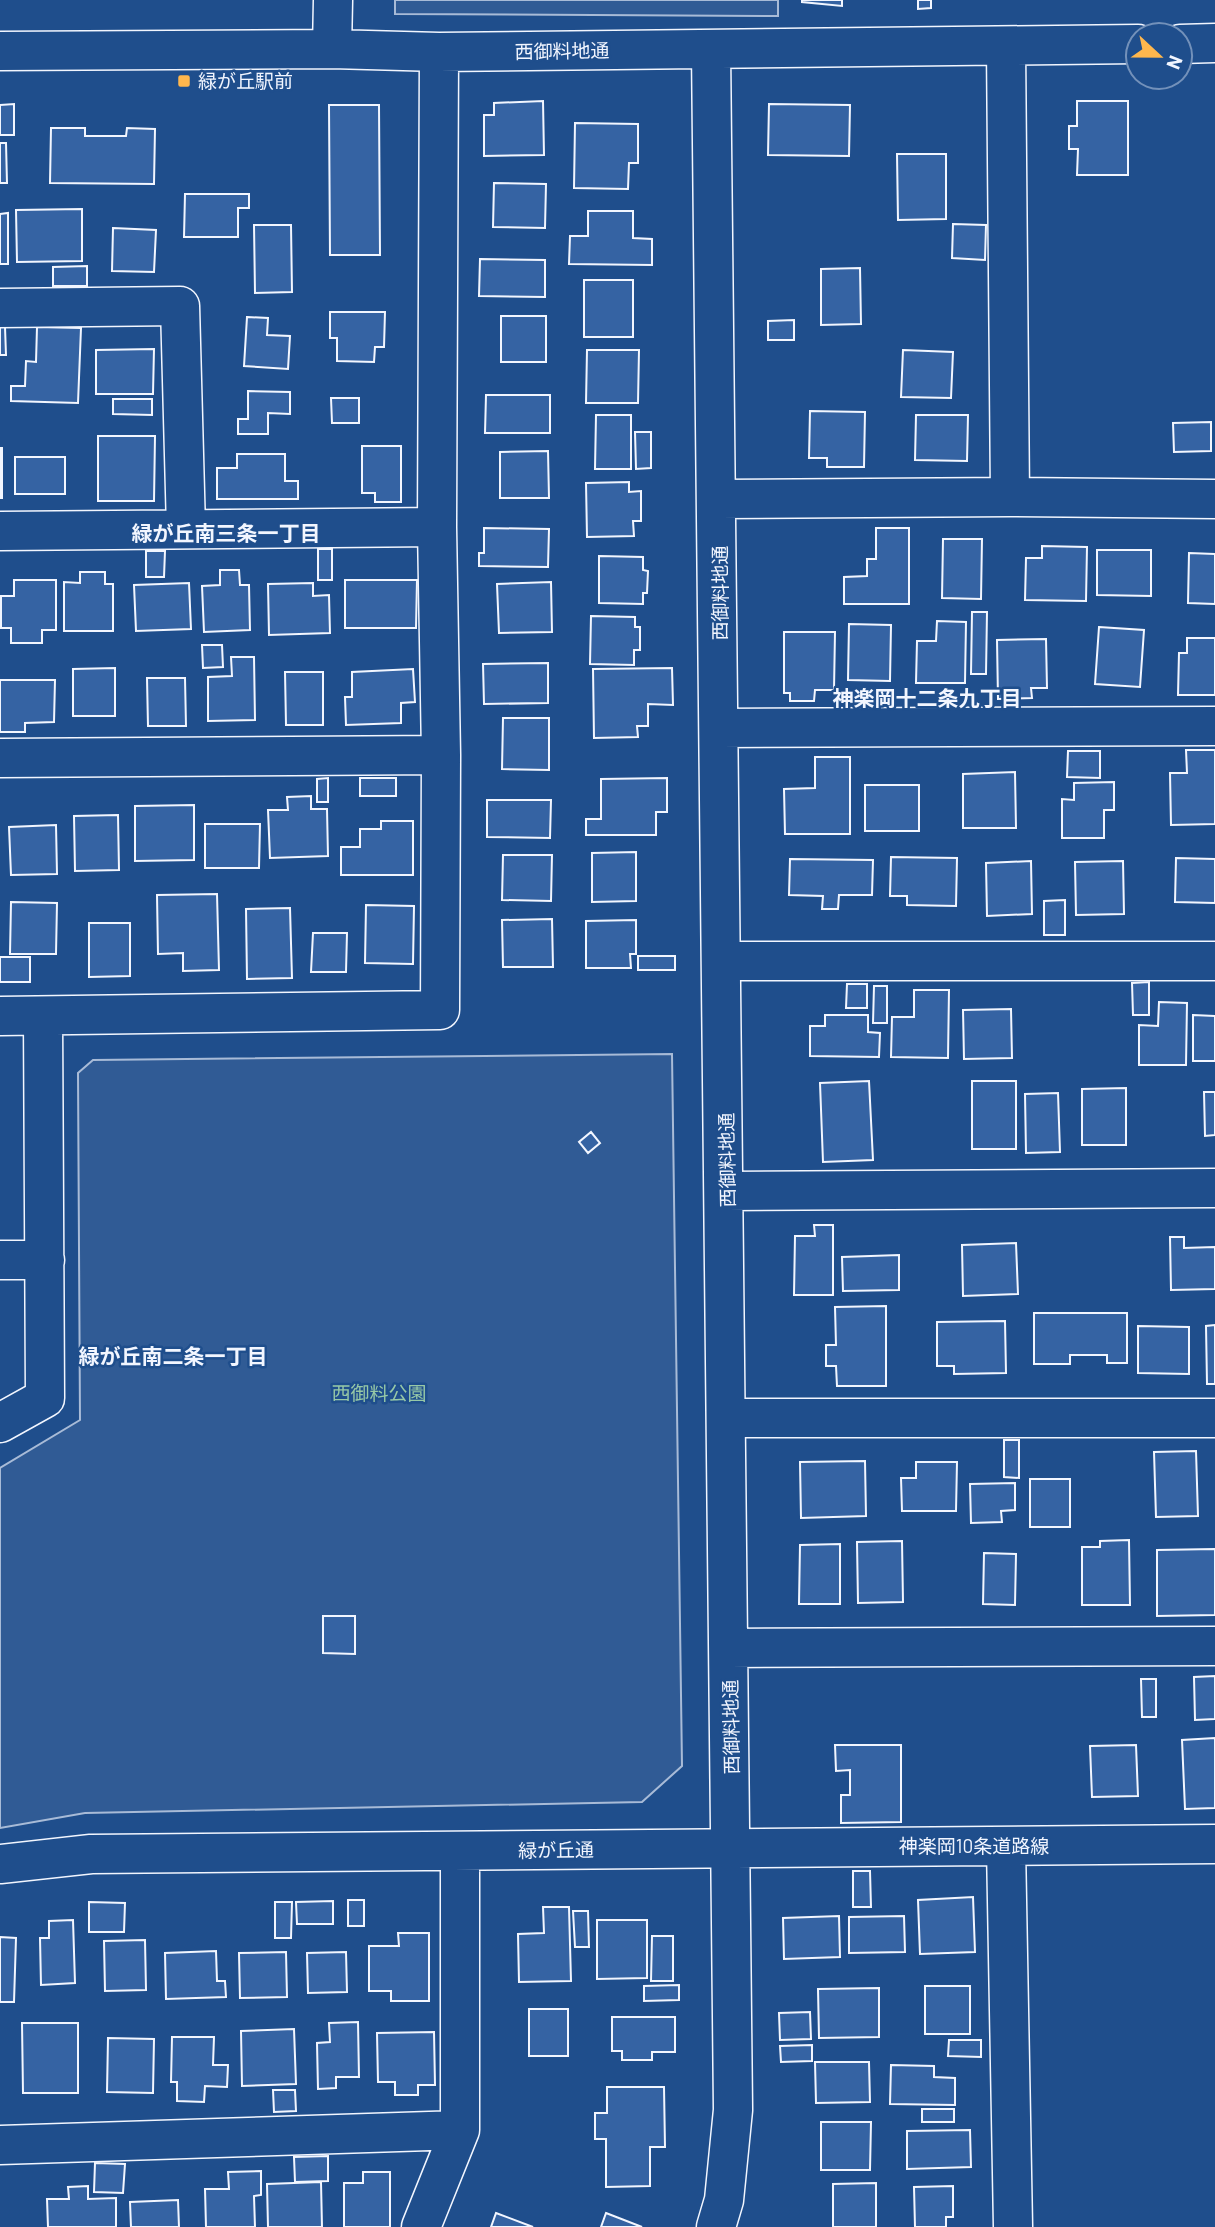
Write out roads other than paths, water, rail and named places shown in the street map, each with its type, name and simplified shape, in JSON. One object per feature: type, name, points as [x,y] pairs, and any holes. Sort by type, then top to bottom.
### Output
[{"type":"street","points":[[332,49],[333,0]]},
{"type":"street","points":[[712,49],[1124,44]]},
{"type":"street","points":[[1194,44],[1215,44]]},
{"type":"street","points":[[1006,46],[1010,497]]},
{"type":"street","name":"西御料地通","points":[[0,51],[332,49],[439,52],[712,49],[720,499],[733,1848]]},
{"type":"street","points":[[0,1016],[440,1010],[441,755],[437,527],[439,52]]},
{"type":"street","points":[[0,308],[180,306],[186,529]]},
{"type":"street","points":[[720,499],[1215,499]]},
{"type":"street","points":[[0,531],[437,527]]},
{"type":"street","points":[[721,728],[1215,726]]},
{"type":"street","points":[[0,758],[441,755]]},
{"type":"street","points":[[724,961],[1215,961]]},
{"type":"street","points":[[0,1423],[45,1398],[43,1017]]},
{"type":"street","points":[[727,1191],[1215,1188]]},
{"type":"street","points":[[0,1260],[45,1260]]},
{"type":"street","points":[[729,1419],[1215,1418]]},
{"type":"street","points":[[730,1648],[1215,1646]]},
{"type":"street","name":"神楽岡10条道路線","points":[[733,1848],[1215,1844]]},
{"type":"street","points":[[1006,1846],[1013,2227]]},
{"type":"street","points":[[716,2227],[724,2200],[733,2110],[733,1848]]},
{"type":"street","name":"緑が丘通","points":[[0,1864],[91,1854],[733,1848]]},
{"type":"street","points":[[421,2227],[460,2130],[460,1852]]},
{"type":"street","points":[[0,2145],[460,2130]]},
{"type":"place","name":"緑が丘駅前","points":[[184,81]]},
{"type":"district","name":"緑が丘南三条一丁目","points":[[226,534]]},
{"type":"district","name":"神楽岡十二条九丁目","points":[[927,699]]},
{"type":"district","name":"緑が丘南二条一丁目","points":[[173,1357]]},
{"type":"park label","name":"西御料公園","points":[[379,1393]]}]
